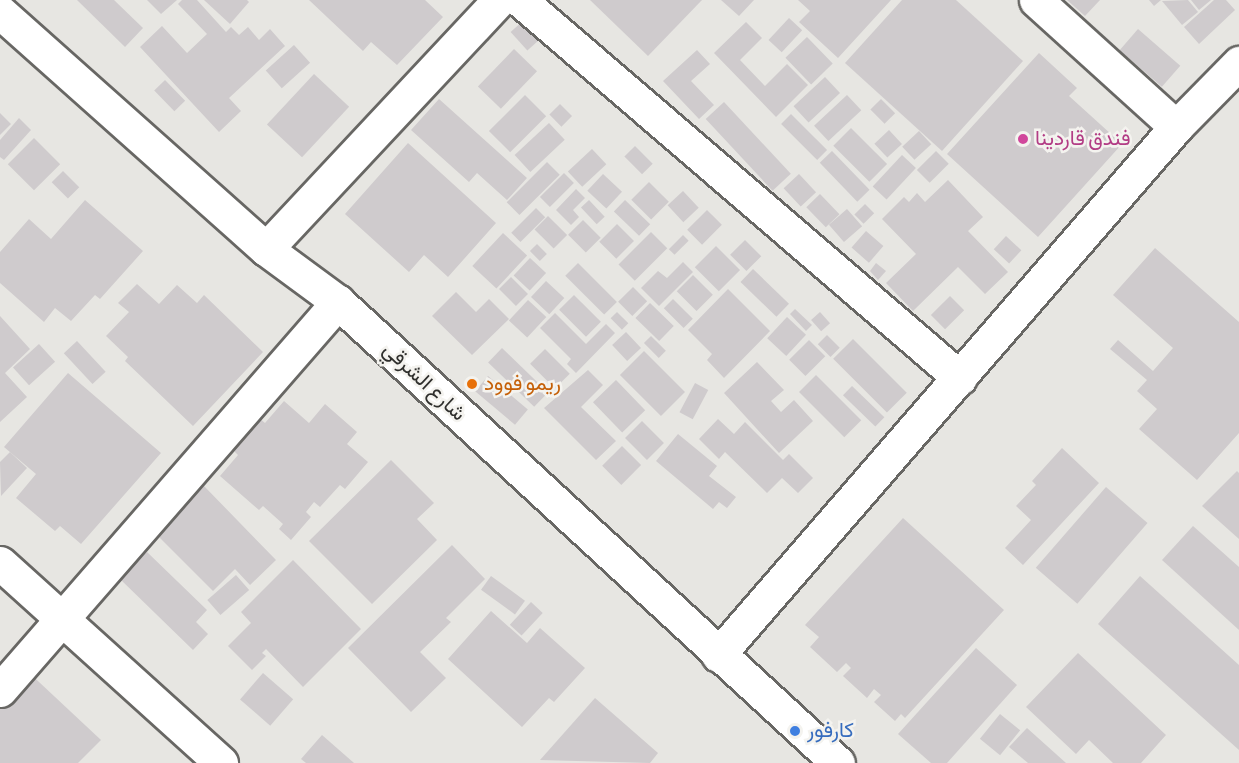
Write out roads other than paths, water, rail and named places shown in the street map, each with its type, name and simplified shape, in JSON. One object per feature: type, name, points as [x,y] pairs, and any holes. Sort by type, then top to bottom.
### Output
[{"type":"street","points":[[266,249],[499,0]]},
{"type":"street","points":[[520,0],[960,378]]},
{"type":"street","points":[[1036,0],[1176,127]]},
{"type":"street","name":"شارع الشرقي","points":[[0,12],[266,249],[338,302],[718,655],[838,763]]},
{"type":"street","points":[[718,655],[1176,127],[1239,63]]},
{"type":"street","points":[[0,690],[338,302]]},
{"type":"street","points":[[0,563],[220,763]]},
{"type":"place","name":"فندق قاردينا","points":[[1023,139]]},
{"type":"place","name":"ريمو فوود","points":[[472,384]]},
{"type":"place","name":"كارفور","points":[[795,731]]}]
